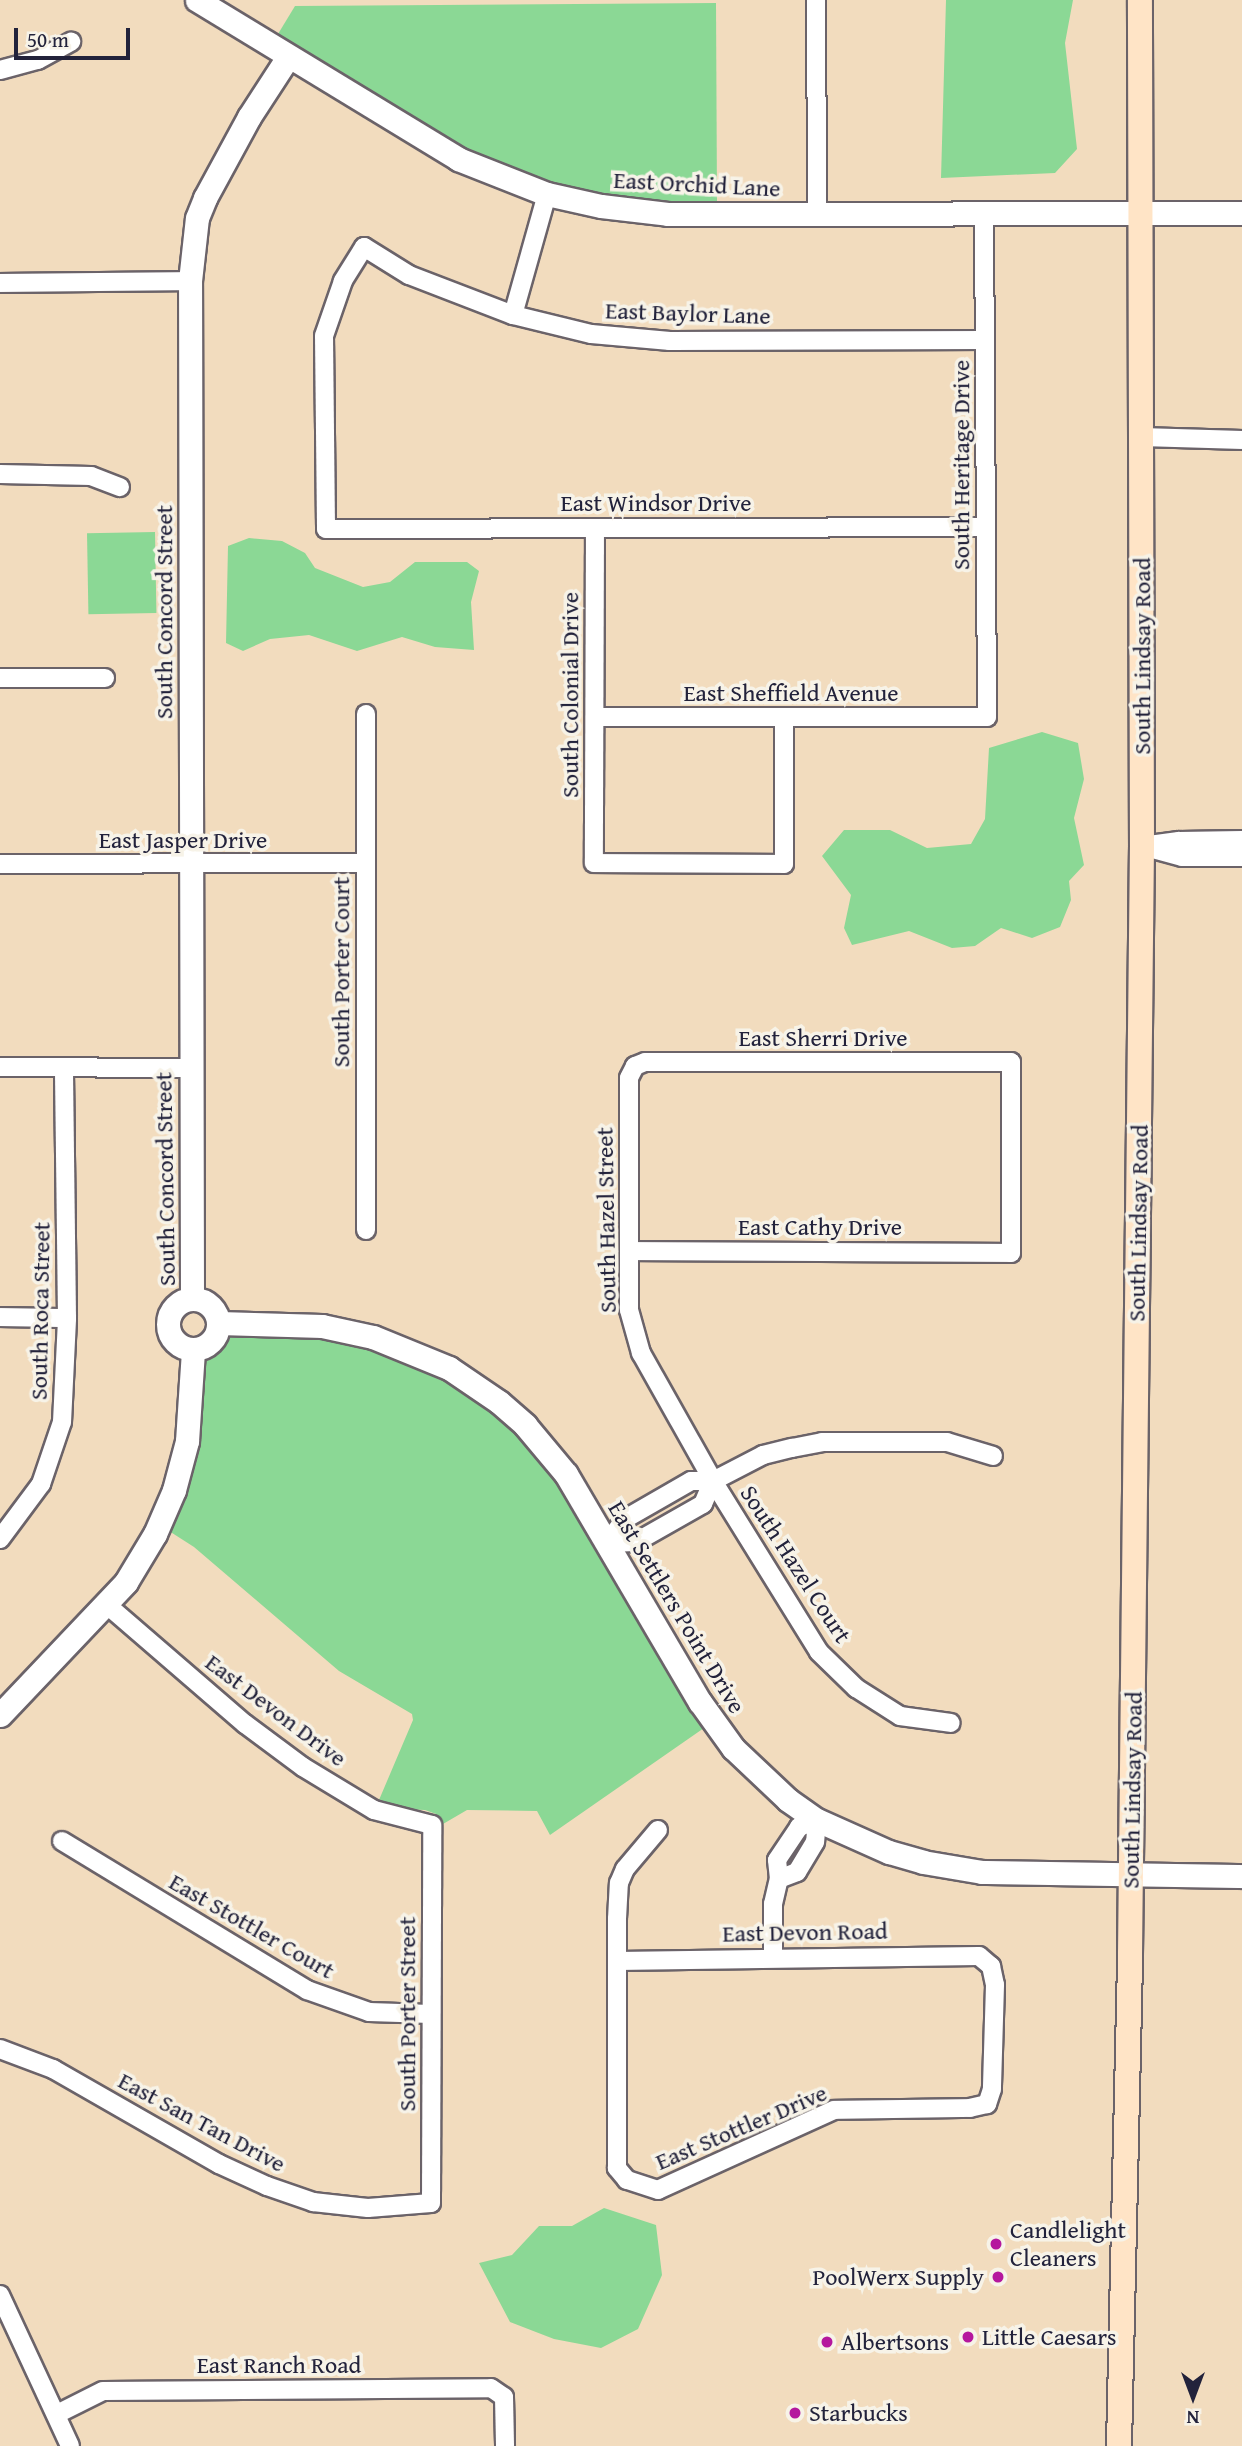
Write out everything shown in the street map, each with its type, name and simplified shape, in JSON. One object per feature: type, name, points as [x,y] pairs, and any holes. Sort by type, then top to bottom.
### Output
[{"type":"main road","name":"South Lindsay Road","points":[[1119,2446],[1130,1875],[1142,846],[1140,0]]},
{"type":"street","points":[[197,0],[288,57]]},
{"type":"street","points":[[816,0],[817,215]]},
{"type":"street","points":[[0,70],[38,60],[71,42]]},
{"type":"street","name":"East Orchid Lane","points":[[288,57],[458,159],[547,194],[601,206],[658,214],[1242,213]]},
{"type":"street","name":"South Concord Street","points":[[192,1299],[190,281],[197,218],[205,198],[249,117],[288,57]]},
{"type":"street","points":[[513,315],[547,194]]},
{"type":"street","name":"South Heritage Drive","points":[[984,212],[987,717]]},
{"type":"street","name":"East Baylor Lane","points":[[326,529],[324,336],[343,281],[364,247],[409,275],[513,315],[591,334],[670,341],[985,340]]},
{"type":"street","points":[[0,283],[190,281]]},
{"type":"street","points":[[1142,437],[1242,440]]},
{"type":"street","points":[[0,474],[91,476],[120,487]]},
{"type":"street","name":"East Windsor Drive","points":[[326,529],[986,527]]},
{"type":"street","name":"South Colonial Drive","points":[[595,528],[594,863],[785,864],[785,717]]},
{"type":"street","points":[[0,678],[104,678]]},
{"type":"street","name":"South Porter Court","points":[[366,714],[366,1230]]},
{"type":"street","name":"East Sheffield Avenue","points":[[596,717],[987,717]]},
{"type":"street","points":[[1142,846],[1179,841],[1242,840]]},
{"type":"street","points":[[1142,846],[1182,857],[1242,857]]},
{"type":"street","name":"East Jasper Drive","points":[[0,864],[190,866],[366,863]]},
{"type":"street","name":"East Sherri Drive","points":[[635,1066],[645,1062],[1011,1062],[1011,1252]]},
{"type":"street","name":"South Hazel Street","points":[[635,1066],[629,1078],[629,1310],[641,1353],[713,1481]]},
{"type":"street","points":[[0,1067],[190,1068]]},
{"type":"street","name":"South Roca Street","points":[[0,1539],[41,1484],[62,1422],[67,1318],[64,1067]]},
{"type":"street","name":"East Cathy Drive","points":[[629,1251],[1011,1252]]},
{"type":"street","points":[[192,1299],[200,1300],[213,1308],[219,1323],[215,1338],[209,1345],[192,1350],[176,1344],[171,1337],[167,1320],[176,1305],[192,1299]]},
{"type":"street","points":[[0,1317],[67,1318]]},
{"type":"street","name":"East Settlers Point Drive","points":[[219,1323],[322,1326],[352,1331],[396,1344],[449,1368],[499,1402],[532,1432],[566,1474],[700,1702],[721,1732],[757,1773],[817,1819],[889,1852],[947,1867],[982,1872],[1242,1876]]},
{"type":"street","points":[[0,1715],[106,1604],[141,1559],[164,1516],[187,1441],[192,1350]]},
{"type":"street","points":[[607,1543],[625,1519],[691,1481],[713,1481],[763,1455],[822,1442],[947,1442],[993,1456]]},
{"type":"street","points":[[607,1543],[636,1542],[703,1504],[713,1481]]},
{"type":"street","name":"South Hazel Court","points":[[713,1481],[820,1651],[856,1688],[900,1716],[951,1723]]},
{"type":"street","name":"East Devon Drive","points":[[106,1604],[244,1724],[303,1767],[374,1810],[432,1825]]},
{"type":"street","points":[[773,1957],[773,1905],[779,1879],[777,1860],[799,1828],[817,1819]]},
{"type":"street","name":"South Porter Street","points":[[431,2203],[432,1825]]},
{"type":"street","points":[[617,1961],[619,1883],[625,1869],[658,1829]]},
{"type":"street","name":"East Stottler Court","points":[[62,1841],[307,1990],[369,2012],[431,2014]]},
{"type":"street","name":"East Devon Road","points":[[617,1961],[963,1954],[979,1956],[991,1966],[995,1985],[992,2089],[987,2104]]},
{"type":"street","name":"East Stottler Drive","points":[[617,1961],[617,2168],[627,2180],[639,2186],[658,2190],[675,2184],[834,2110],[970,2108],[987,2104]]},
{"type":"street","name":"East San Tan Drive","points":[[0,2049],[53,2069],[219,2164],[267,2186],[313,2202],[368,2208],[431,2203]]},
{"type":"street","points":[[0,2295],[70,2446]]},
{"type":"street","name":"East Ranch Road","points":[[57,2414],[103,2391],[491,2388],[504,2397],[505,2446]]},
{"type":"green space","points":[[946,0],[1073,0],[1065,43],[1077,149],[1055,173],[941,178]]},
{"type":"green space","points":[[716,3],[717,203],[622,199],[550,185],[465,150],[278,34],[295,6]]},
{"type":"green space","points":[[155,532],[156,613],[88,614],[87,533]]},
{"type":"green space","points":[[249,538],[282,541],[305,553],[315,568],[363,587],[390,582],[415,562],[467,562],[479,571],[471,602],[474,650],[435,647],[402,637],[357,651],[309,635],[270,639],[243,651],[226,643],[228,546]]},
{"type":"green space","points":[[1042,732],[1078,743],[1084,779],[1074,818],[1084,865],[1069,881],[1071,900],[1060,927],[1032,938],[1001,928],[975,946],[952,948],[909,931],[852,945],[844,928],[851,895],[822,856],[844,830],[890,830],[927,848],[971,844],[985,819],[989,748]]},
{"type":"green space","points":[[236,1334],[302,1336],[373,1348],[419,1365],[476,1397],[509,1424],[554,1476],[704,1728],[550,1835],[537,1811],[467,1810],[443,1824],[436,1814],[425,1810],[401,1809],[379,1800],[413,1720],[412,1714],[339,1671],[194,1547],[169,1531],[186,1491],[198,1448],[203,1360],[216,1343]]},
{"type":"green space","points":[[604,2208],[656,2225],[662,2275],[638,2329],[601,2348],[554,2339],[510,2322],[479,2263],[512,2255],[539,2226],[572,2226]]},
{"type":"place","name":"Candlelight Cleaners","points":[[996,2244]]},
{"type":"place","name":"PoolWerx Supply","points":[[998,2277]]},
{"type":"place","name":"Little Caesars","points":[[968,2337]]},
{"type":"place","name":"Albertsons","points":[[827,2342]]},
{"type":"place","name":"Starbucks","points":[[795,2413]]}]
